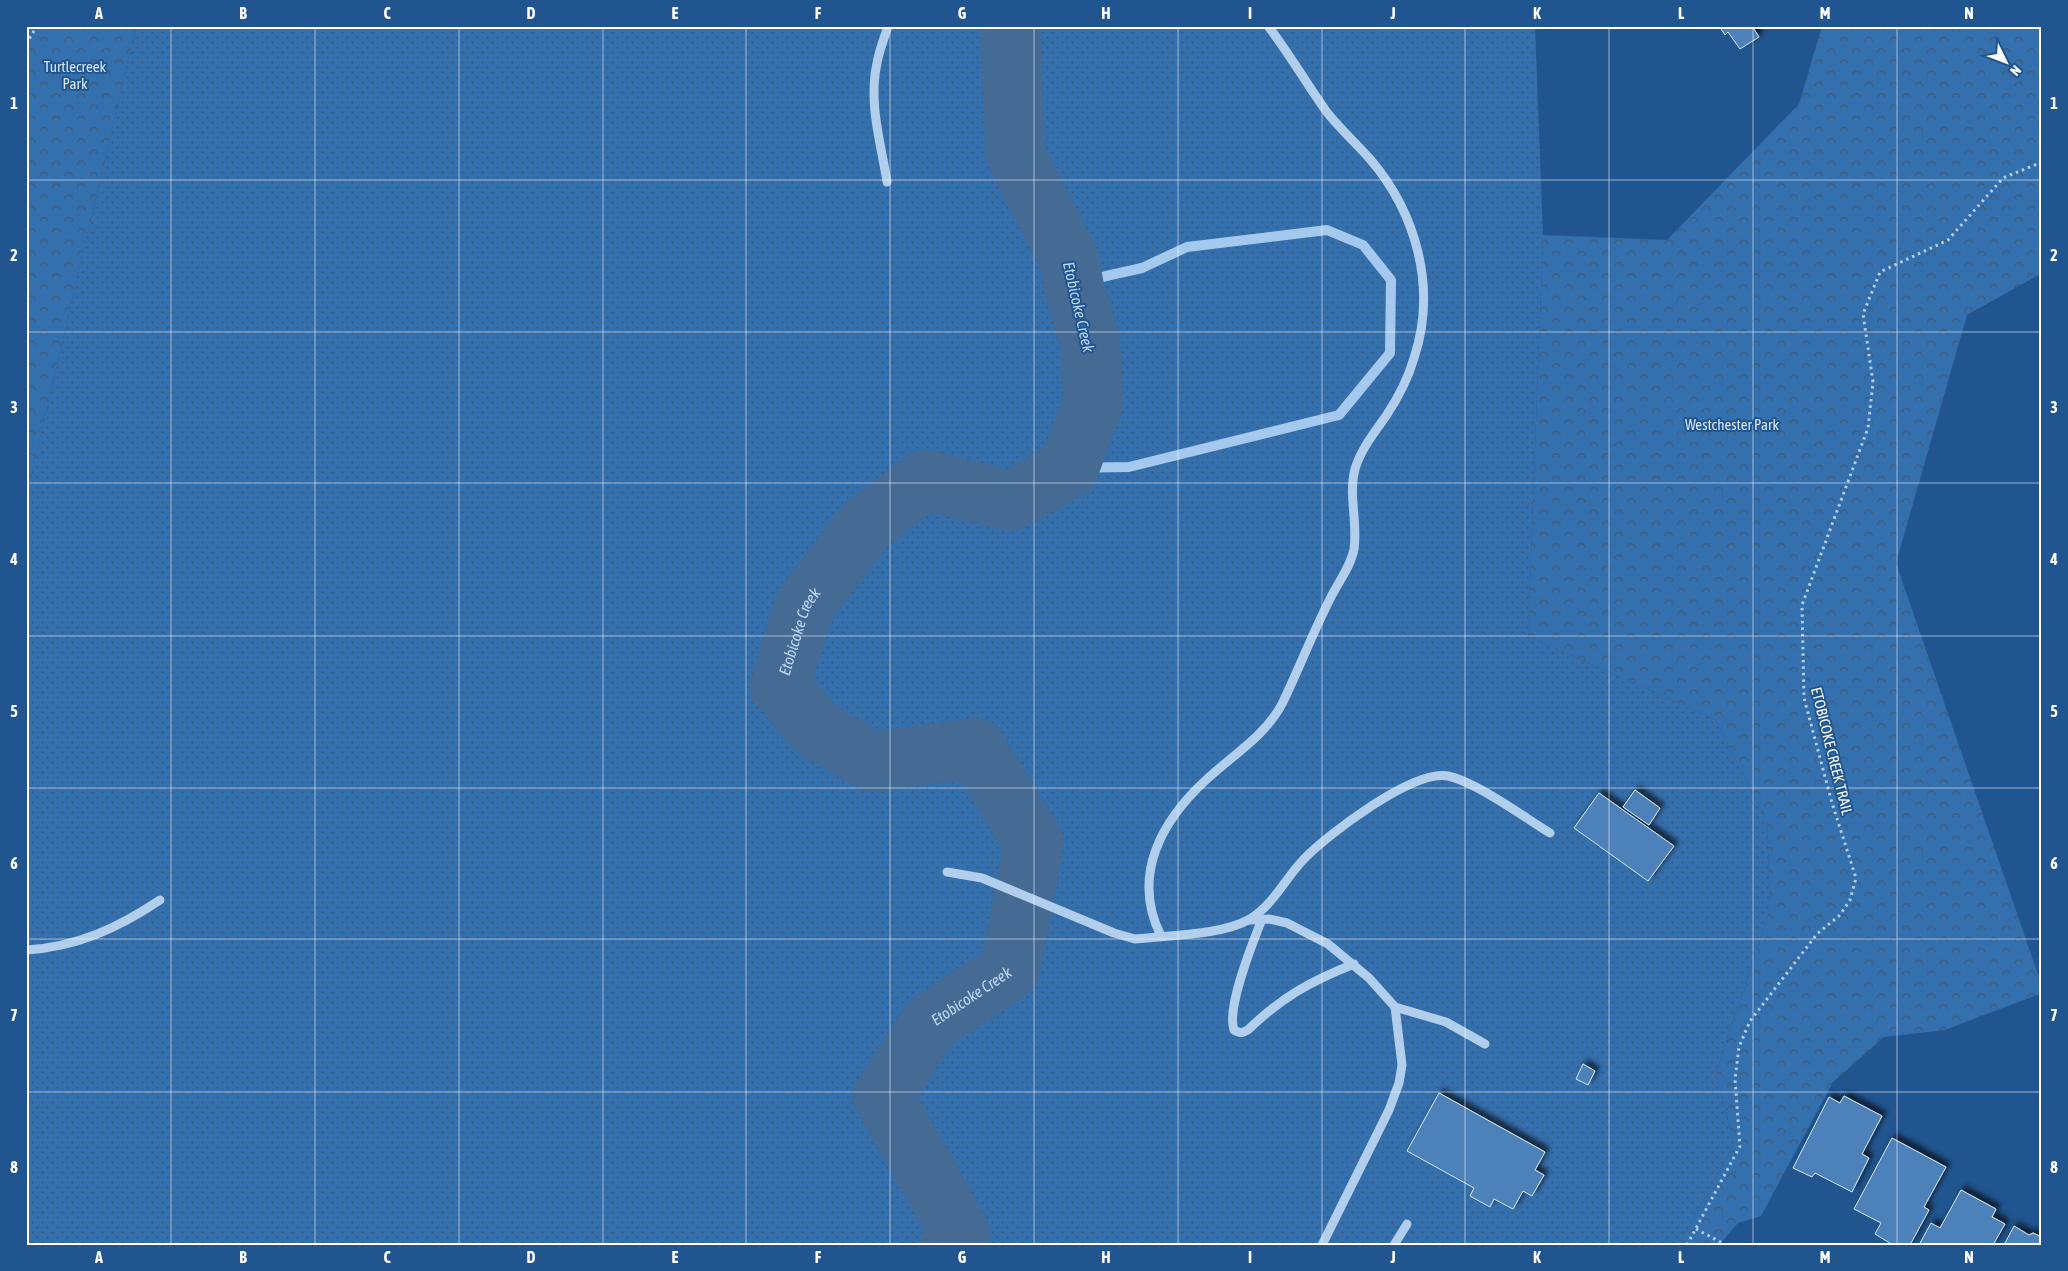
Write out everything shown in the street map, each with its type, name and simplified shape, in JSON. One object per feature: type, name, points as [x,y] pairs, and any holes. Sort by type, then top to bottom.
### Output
[{"type":"lane","points":[[887,182],[875,115],[874,85],[877,62],[888,26]]},
{"type":"lane","points":[[1162,936],[1150,910],[1150,872],[1154,854],[1168,824],[1184,803],[1208,778],[1272,720],[1282,704],[1331,596],[1351,560],[1354,548],[1352,503],[1355,469],[1361,453],[1387,415],[1409,375],[1424,316],[1425,296],[1422,266],[1415,241],[1396,199],[1371,160],[1327,112],[1268,26]]},
{"type":"lane","points":[[1249,920],[1267,905],[1294,870],[1330,835],[1372,806],[1427,778],[1445,776],[1464,782],[1550,833]]},
{"type":"lane","points":[[947,872],[982,878],[1135,939],[1227,928],[1249,920],[1278,921],[1297,928],[1328,944],[1354,964],[1395,1007],[1446,1022],[1485,1044]]},
{"type":"lane","points":[[26,950],[48,948],[96,936],[116,927],[160,900]]},
{"type":"lane","points":[[1262,919],[1239,986],[1233,1021],[1234,1030],[1238,1032],[1244,1032],[1249,1029],[1279,1001],[1304,985],[1354,964]]},
{"type":"lane","points":[[1322,1245],[1389,1110],[1399,1083],[1402,1065],[1395,1007]]},
{"type":"lane","points":[[1394,1245],[1407,1224]]},
{"type":"path","points":[[26,44],[37,26]]},
{"type":"path","name":"ETOBICOKE CREEK TRAIL","points":[[1687,1245],[1740,1146],[1735,1079],[1739,1047],[1750,1021],[1817,934],[1840,915],[1850,900],[1856,878],[1832,803],[1804,698],[1802,605],[1868,428],[1873,382],[1863,314],[1880,272],[1948,240],[2003,178],[2042,162]]},
{"type":"path","points":[[1696,1229],[1726,1245]]},
{"type":"green space","name":"Turtlecreek Park","points":[[26,26],[136,26],[26,498]]},
{"type":"green space","points":[[136,26],[1535,26],[1543,235],[1528,636],[1715,719],[1767,820],[1770,910],[1716,1073],[1734,1144],[1679,1245],[26,1245],[26,498]]},
{"type":"green space","name":"Westchester Park","points":[[1822,26],[2042,26],[2042,273],[1967,315],[1896,563],[2042,986],[2042,993],[1945,1030],[1884,1037],[1833,1082],[1761,1216],[1738,1223],[1719,1245],[1679,1245],[1734,1144],[1716,1073],[1770,910],[1767,820],[1715,719],[1528,636],[1543,235],[1667,240],[1799,104]]},
{"type":"building","points":[[1719,26],[1752,26],[1759,37],[1740,49],[1728,32],[1725,35]]},
{"type":"building","points":[[1635,790],[1660,808],[1649,825],[1623,807]]},
{"type":"building","points":[[1599,793],[1674,846],[1648,881],[1574,828]]},
{"type":"building","points":[[1583,1064],[1595,1071],[1588,1085],[1576,1079]]},
{"type":"building","points":[[1439,1093],[1545,1152],[1535,1170],[1544,1175],[1532,1196],[1523,1191],[1513,1209],[1494,1199],[1490,1207],[1470,1196],[1474,1188],[1407,1151]]},
{"type":"building","points":[[1844,1096],[1882,1116],[1862,1154],[1869,1158],[1852,1192],[1815,1173],[1812,1177],[1793,1168],[1829,1097],[1840,1103]]},
{"type":"building","points":[[1892,1138],[1946,1167],[1924,1207],[1929,1210],[1910,1245],[1893,1245],[1875,1234],[1881,1223],[1854,1209]]},
{"type":"building","points":[[1961,1190],[1996,1209],[1992,1217],[2005,1224],[1993,1245],[1919,1245],[1931,1223],[1940,1228]]},
{"type":"building","points":[[2014,1226],[2029,1235],[2033,1233],[2042,1237],[2042,1245],[2004,1245]]},
{"type":"waterway","name":"Etobicoke Creek","points":[[950,1245],[960,1233],[883,1096],[930,1023],[1010,970],[1034,843],[976,748],[873,762],[816,729],[780,686],[805,605],[864,527],[924,480],[1011,501],[1069,468],[1093,403],[1090,341],[1074,287],[1069,260],[1016,155],[1010,26]]},
{"type":"waterway","points":[[1069,468],[1129,467],[1339,415],[1390,353],[1391,280],[1363,245],[1327,230],[1187,247],[1142,268],[1106,276],[1074,287]]}]
